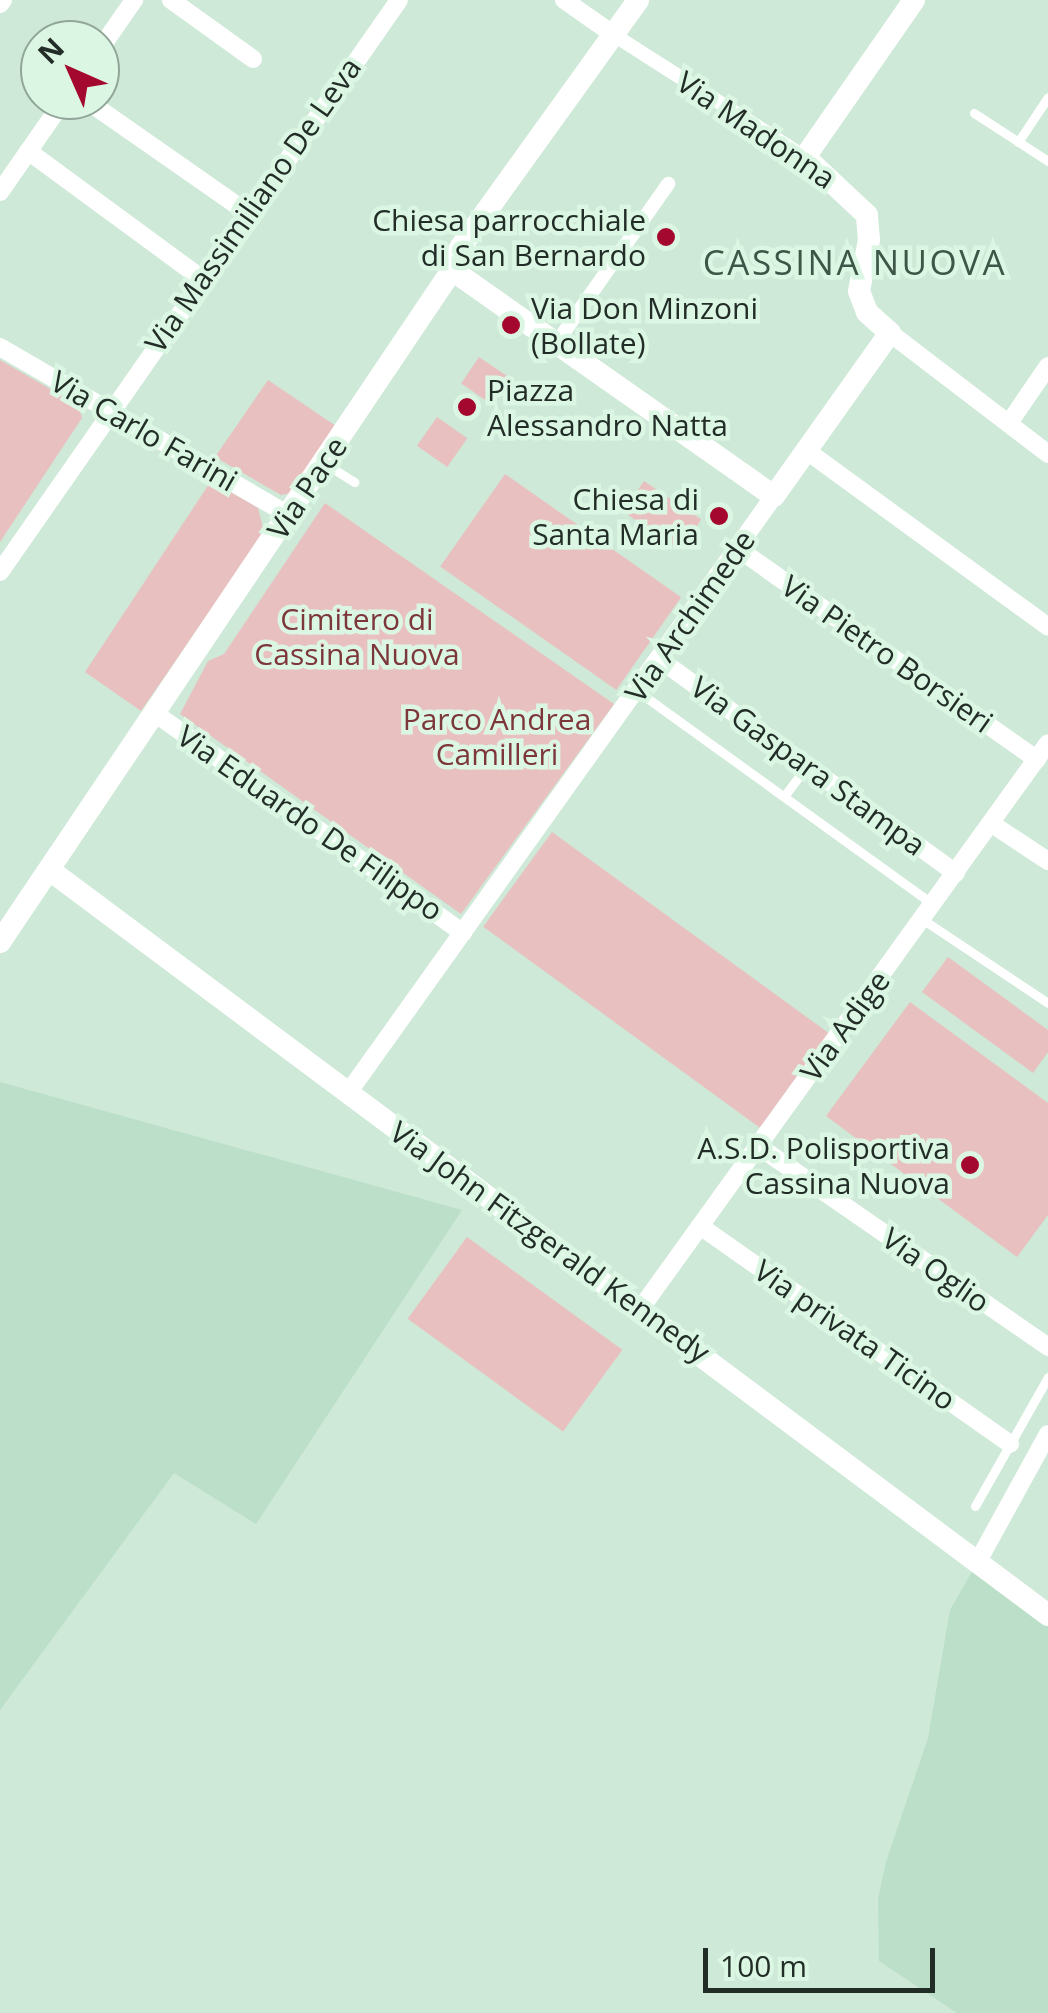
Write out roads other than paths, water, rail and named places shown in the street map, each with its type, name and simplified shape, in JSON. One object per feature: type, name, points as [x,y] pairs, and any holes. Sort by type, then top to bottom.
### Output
[{"type":"street","points":[[171,0],[253,58]]},
{"type":"street","points":[[564,0],[614,36]]},
{"type":"street","name":"Via Pace","points":[[0,942],[452,270],[461,246],[638,0]]},
{"type":"street","points":[[805,157],[914,0]]},
{"type":"street","name":"Via Massimiliano De Leva","points":[[0,572],[392,2]]},
{"type":"street","name":"Via Madonna","points":[[614,36],[805,157],[867,215],[870,240],[859,291],[867,312],[1048,454]]},
{"type":"street","points":[[0,192],[50,120]]},
{"type":"street","points":[[115,120],[248,213]]},
{"type":"street","points":[[28,151],[202,278]]},
{"type":"street","points":[[555,345],[668,184]]},
{"type":"street","points":[[452,270],[774,496]]},
{"type":"street","name":"Via Archimede","points":[[348,1093],[890,333]]},
{"type":"street","name":"Via Carlo Farini","points":[[0,346],[289,515]]},
{"type":"street","points":[[1010,424],[1048,366]]},
{"type":"street","points":[[808,451],[1048,626]]},
{"type":"street","name":"Via Pietro Borsieri","points":[[737,548],[1036,760]]},
{"type":"street","name":"Via Gaspara Stampa","points":[[659,660],[956,874]]},
{"type":"street","name":"Via Eduardo De Filippo","points":[[156,714],[463,933]]},
{"type":"street","name":"Via Adige","points":[[641,1308],[1048,743]]},
{"type":"street","points":[[992,824],[1048,861]]},
{"type":"street","name":"Via John Fitzgerald Kennedy","points":[[51,871],[641,1308],[1048,1616]]},
{"type":"street","name":"Via Oglio","points":[[758,1146],[1048,1347]]},
{"type":"street","name":"Via privata Ticino","points":[[700,1226],[1010,1444]]},
{"type":"street","points":[[977,1563],[1048,1434]]},
{"type":"lane","points":[[1018,142],[1048,97]]},
{"type":"lane","points":[[974,113],[1048,162]]},
{"type":"lane","points":[[324,463],[354,482]]},
{"type":"lane","points":[[647,698],[926,899]]},
{"type":"lane","points":[[784,796],[807,766]]},
{"type":"lane","points":[[922,919],[1048,1003]]},
{"type":"lane","points":[[974,1506],[1048,1377]]},
{"type":"lane","points":[[1010,1444],[1034,1460]]},
{"type":"place","name":"Chiesa parrocchiale di San Bernardo","points":[[666,237]]},
{"type":"place","name":"Via Don Minzoni (Bollate)","points":[[511,325]]},
{"type":"place","name":"Piazza Alessandro Natta","points":[[467,407]]},
{"type":"place","name":"Chiesa di Santa Maria","points":[[719,516]]},
{"type":"place","name":"A.S.D. Polisportiva Cassina Nuova","points":[[970,1165]]},
{"type":"district","name":"CASSINA NUOVA","points":[[855,262]]},
{"type":"park label","name":"Cimitero di Cassina Nuova","points":[[357,636]]},
{"type":"park label","name":"Parco Andrea Camilleri","points":[[497,736]]}]
